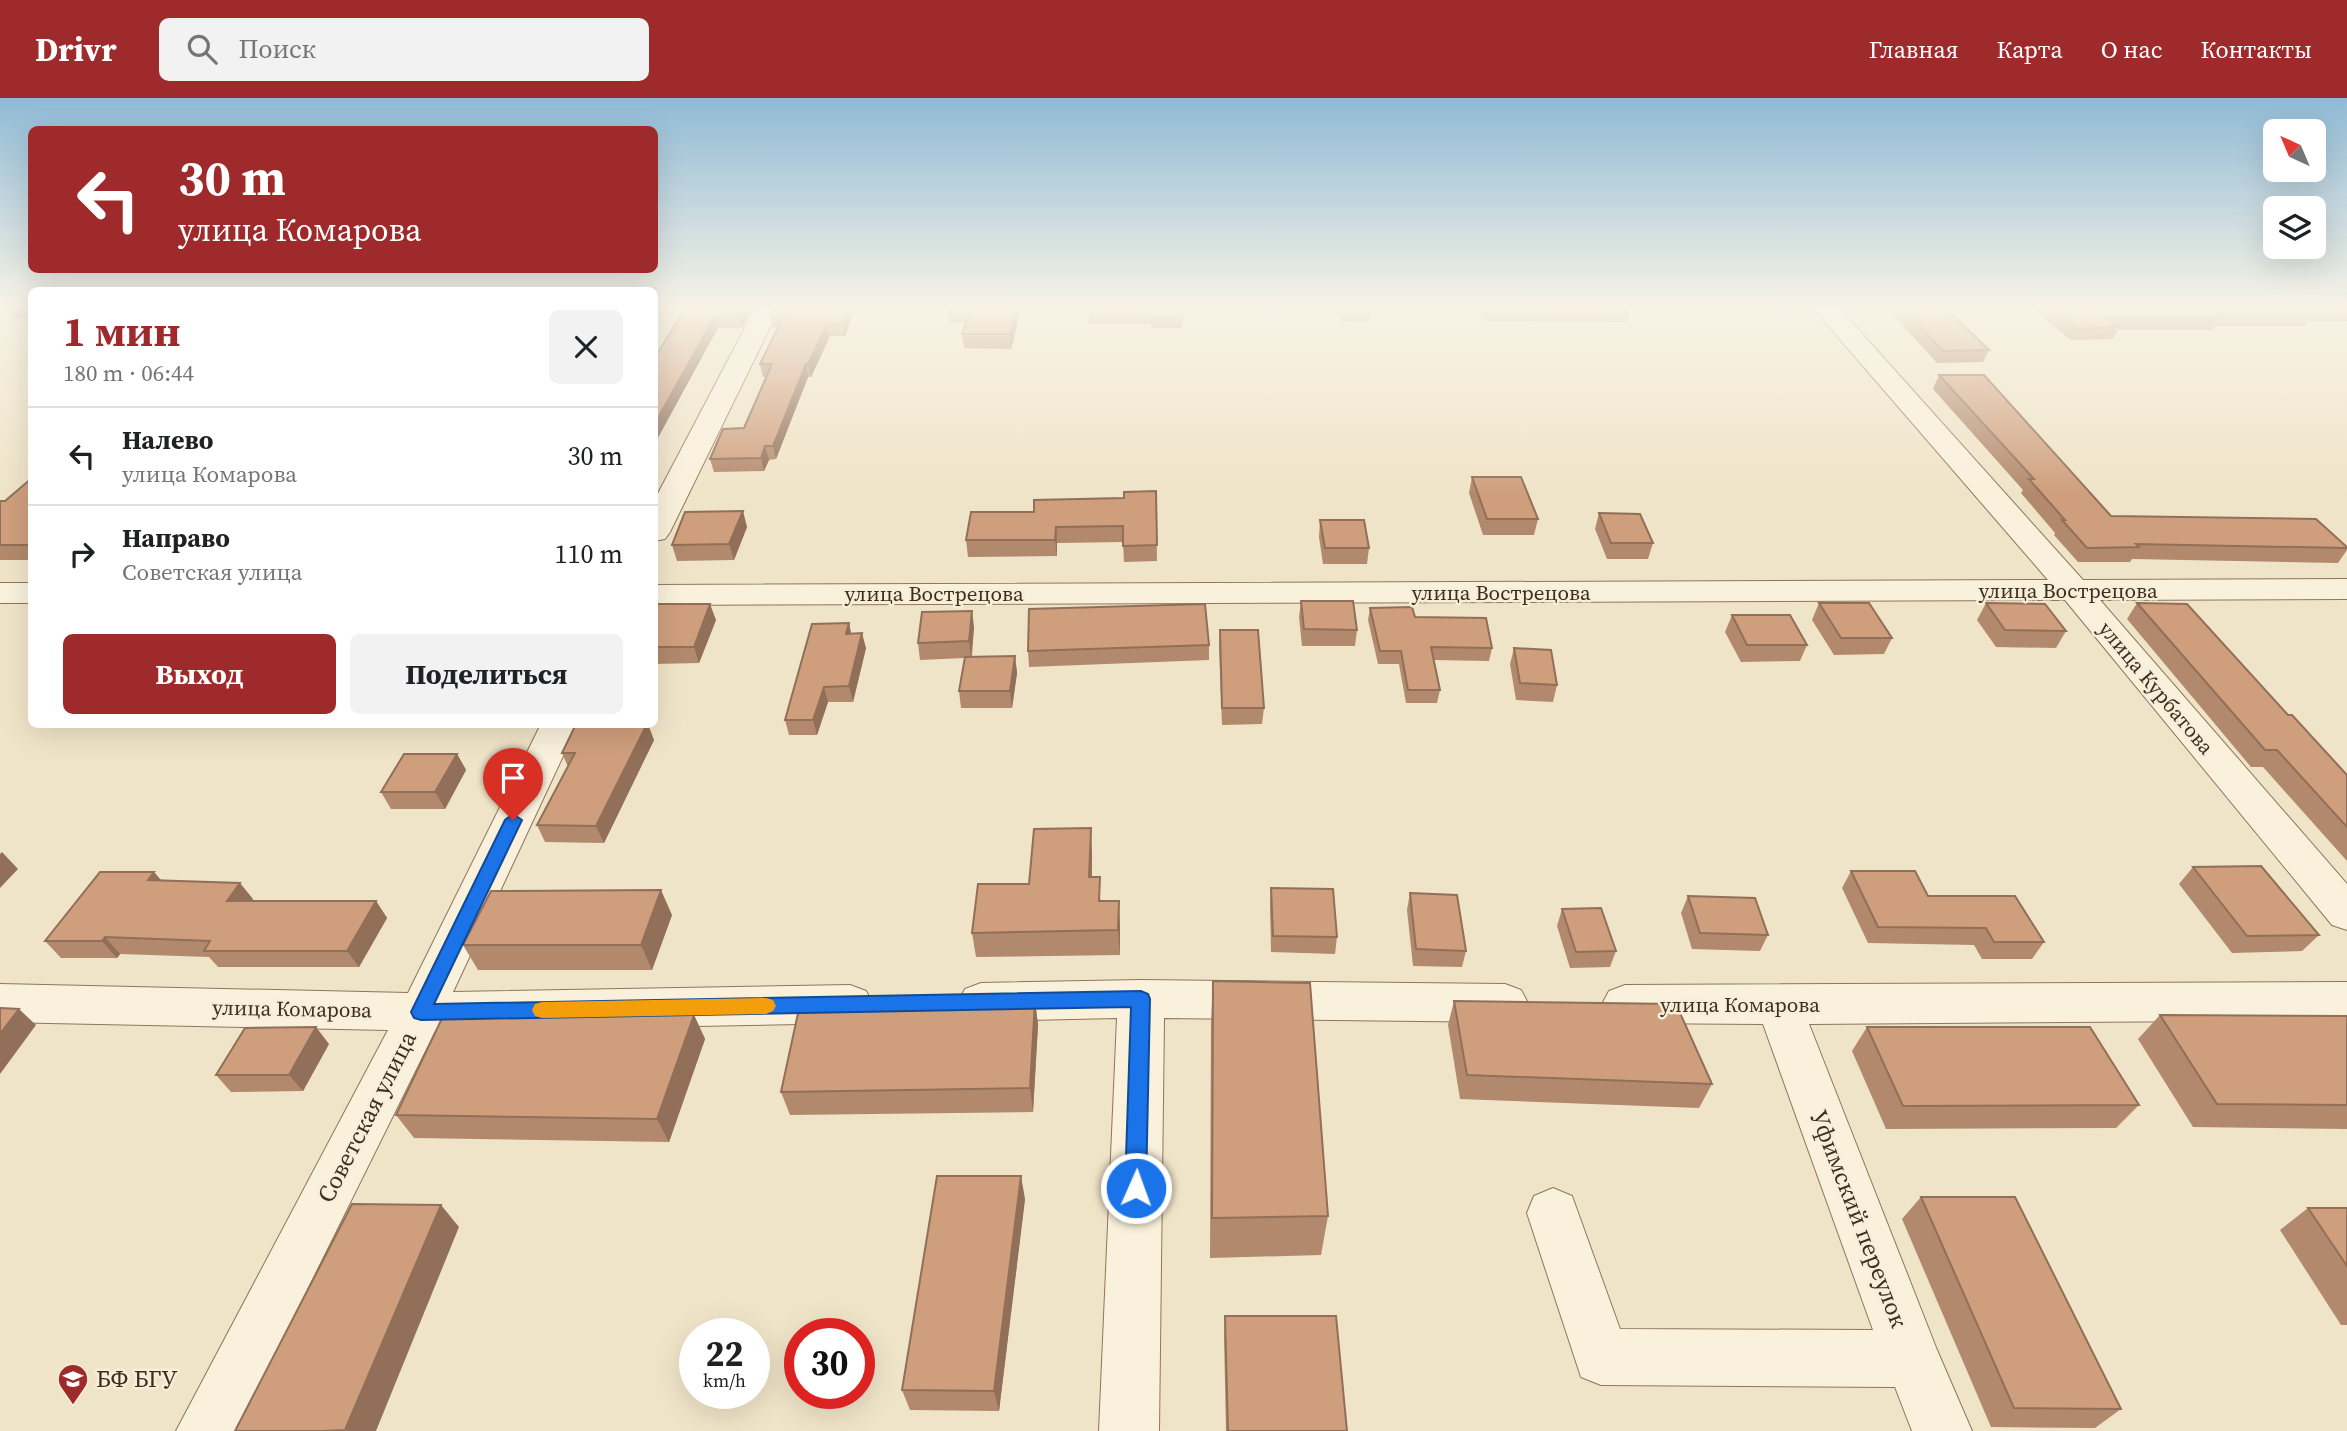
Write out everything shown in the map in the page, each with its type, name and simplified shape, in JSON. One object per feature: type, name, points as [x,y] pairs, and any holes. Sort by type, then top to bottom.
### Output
[{"type":"street","points":[[658,524],[736,369]]},
{"type":"street","name":"улица Курбатова","points":[[1879,369],[2075,591],[2347,913]]},
{"type":"street","name":"улица Вострецова","points":[[658,595],[2347,589]]},
{"type":"street","points":[[0,593],[28,593]]},
{"type":"street","name":"Советская улица","points":[[206,1431],[421,1012],[558,728]]},
{"type":"street","points":[[1129,1431],[1141,999]]},
{"type":"street","name":"улица Комарова","points":[[947,1003],[1141,999],[1779,1005],[2347,1001]]},
{"type":"street","name":"улица Комарова","points":[[0,1003],[421,1012],[891,1004]]},
{"type":"street","name":"Уфимский переулок","points":[[1779,1005],[1912,1359],[1942,1431]]},
{"type":"street","points":[[1553,1213],[1601,1357],[1912,1359]]},
{"type":"building","points":[[658,369],[685,369],[658,418]]},
{"type":"building","points":[[770,369],[804,369],[773,446],[765,446],[761,458],[710,459],[723,429],[744,428]]},
{"type":"building","points":[[1939,375],[1984,375],[2111,516],[2316,519],[2347,548],[2136,544],[2139,547],[2087,548],[2029,479],[2034,479]]},
{"type":"building","points":[[1472,477],[1521,477],[1538,519],[1487,519]]},
{"type":"building","points":[[28,481],[28,545],[0,545],[0,501],[5,501]]},
{"type":"building","points":[[1156,491],[1157,545],[1123,546],[1123,526],[1056,527],[1055,540],[966,540],[971,512],[1034,512],[1034,500],[1124,498],[1124,492]]},
{"type":"building","points":[[743,511],[729,544],[672,545],[685,512]]},
{"type":"building","points":[[1599,513],[1640,514],[1653,543],[1611,543]]},
{"type":"building","points":[[1320,520],[1364,520],[1369,548],[1325,548]]},
{"type":"building","points":[[1301,601],[1353,601],[1357,630],[1304,629]]},
{"type":"building","points":[[1819,603],[1869,603],[1892,638],[1841,638]]},
{"type":"building","points":[[1986,603],[2045,604],[2066,631],[2005,630]]},
{"type":"building","points":[[2137,603],[2187,604],[2288,715],[2292,715],[2347,775],[2347,827],[2277,750],[2265,750]]},
{"type":"building","points":[[658,604],[710,604],[694,647],[658,647]]},
{"type":"building","points":[[1205,604],[1209,645],[1028,651],[1029,609]]},
{"type":"building","points":[[1412,607],[1415,617],[1486,618],[1492,648],[1431,647],[1440,690],[1408,690],[1401,651],[1380,651],[1370,608]]},
{"type":"building","points":[[972,611],[969,641],[918,643],[922,612]]},
{"type":"building","points":[[1732,615],[1790,615],[1807,645],[1747,645]]},
{"type":"building","points":[[849,623],[846,634],[862,633],[849,686],[824,687],[813,720],[785,720],[812,624]]},
{"type":"building","points":[[1220,630],[1258,630],[1264,708],[1222,708]]},
{"type":"building","points":[[1514,648],[1551,650],[1557,685],[1520,683]]},
{"type":"building","points":[[1015,656],[1010,691],[959,691],[965,657]]},
{"type":"building","points":[[574,728],[645,728],[596,826],[537,825],[575,753],[562,753]]},
{"type":"building","points":[[404,754],[457,754],[435,792],[381,792]]},
{"type":"building","points":[[1091,828],[1089,877],[1100,877],[1099,901],[1119,901],[1118,930],[972,933],[978,884],[1029,884],[1034,829]]},
{"type":"building","points":[[2261,866],[2319,935],[2247,936],[2193,867]]},
{"type":"building","points":[[1851,871],[1915,871],[1928,896],[2015,896],[2044,942],[1994,942],[1986,928],[1878,927]]},
{"type":"building","points":[[100,872],[154,872],[148,880],[240,883],[227,901],[376,901],[347,951],[204,951],[210,941],[105,937],[102,941],[45,941]]},
{"type":"building","points":[[1271,888],[1333,889],[1337,937],[1273,936]]},
{"type":"building","points":[[661,890],[641,945],[463,945],[491,891]]},
{"type":"building","points":[[1410,893],[1457,895],[1466,951],[1416,949]]},
{"type":"building","points":[[1688,896],[1755,898],[1768,935],[1700,933]]},
{"type":"building","points":[[1601,908],[1616,951],[1576,952],[1562,909]]},
{"type":"building","points":[[1213,981],[1310,983],[1328,1216],[1212,1218]]},
{"type":"building","points":[[1035,1001],[1030,1088],[781,1092],[800,1004]]},
{"type":"building","points":[[1454,1001],[1676,1004],[1712,1084],[1467,1075]]},
{"type":"building","points":[[0,1008],[19,1009],[0,1034]]},
{"type":"building","points":[[445,1012],[694,1015],[657,1119],[396,1115]]},
{"type":"building","points":[[2160,1015],[2347,1016],[2347,1105],[2217,1104]]},
{"type":"building","points":[[316,1027],[289,1075],[216,1075],[245,1028]]},
{"type":"building","points":[[1867,1027],[2090,1027],[2139,1105],[1903,1106]]},
{"type":"building","points":[[937,1176],[1021,1176],[994,1391],[902,1390]]},
{"type":"building","points":[[1921,1197],[2015,1197],[2121,1409],[2014,1408]]},
{"type":"building","points":[[352,1204],[441,1205],[345,1430],[235,1431]]},
{"type":"building","points":[[2308,1208],[2347,1208],[2347,1266]]},
{"type":"building","points":[[1225,1316],[1336,1316],[1347,1431],[1228,1431]]},
{"type":"slow traffic","points":[[542,1010],[766,1006]]},
{"type":"place","name":"БФ БГУ","points":[[73,1406]]},
{"type":"route","points":[[513,820],[421,1012],[1141,999],[1136,1188]]}]
